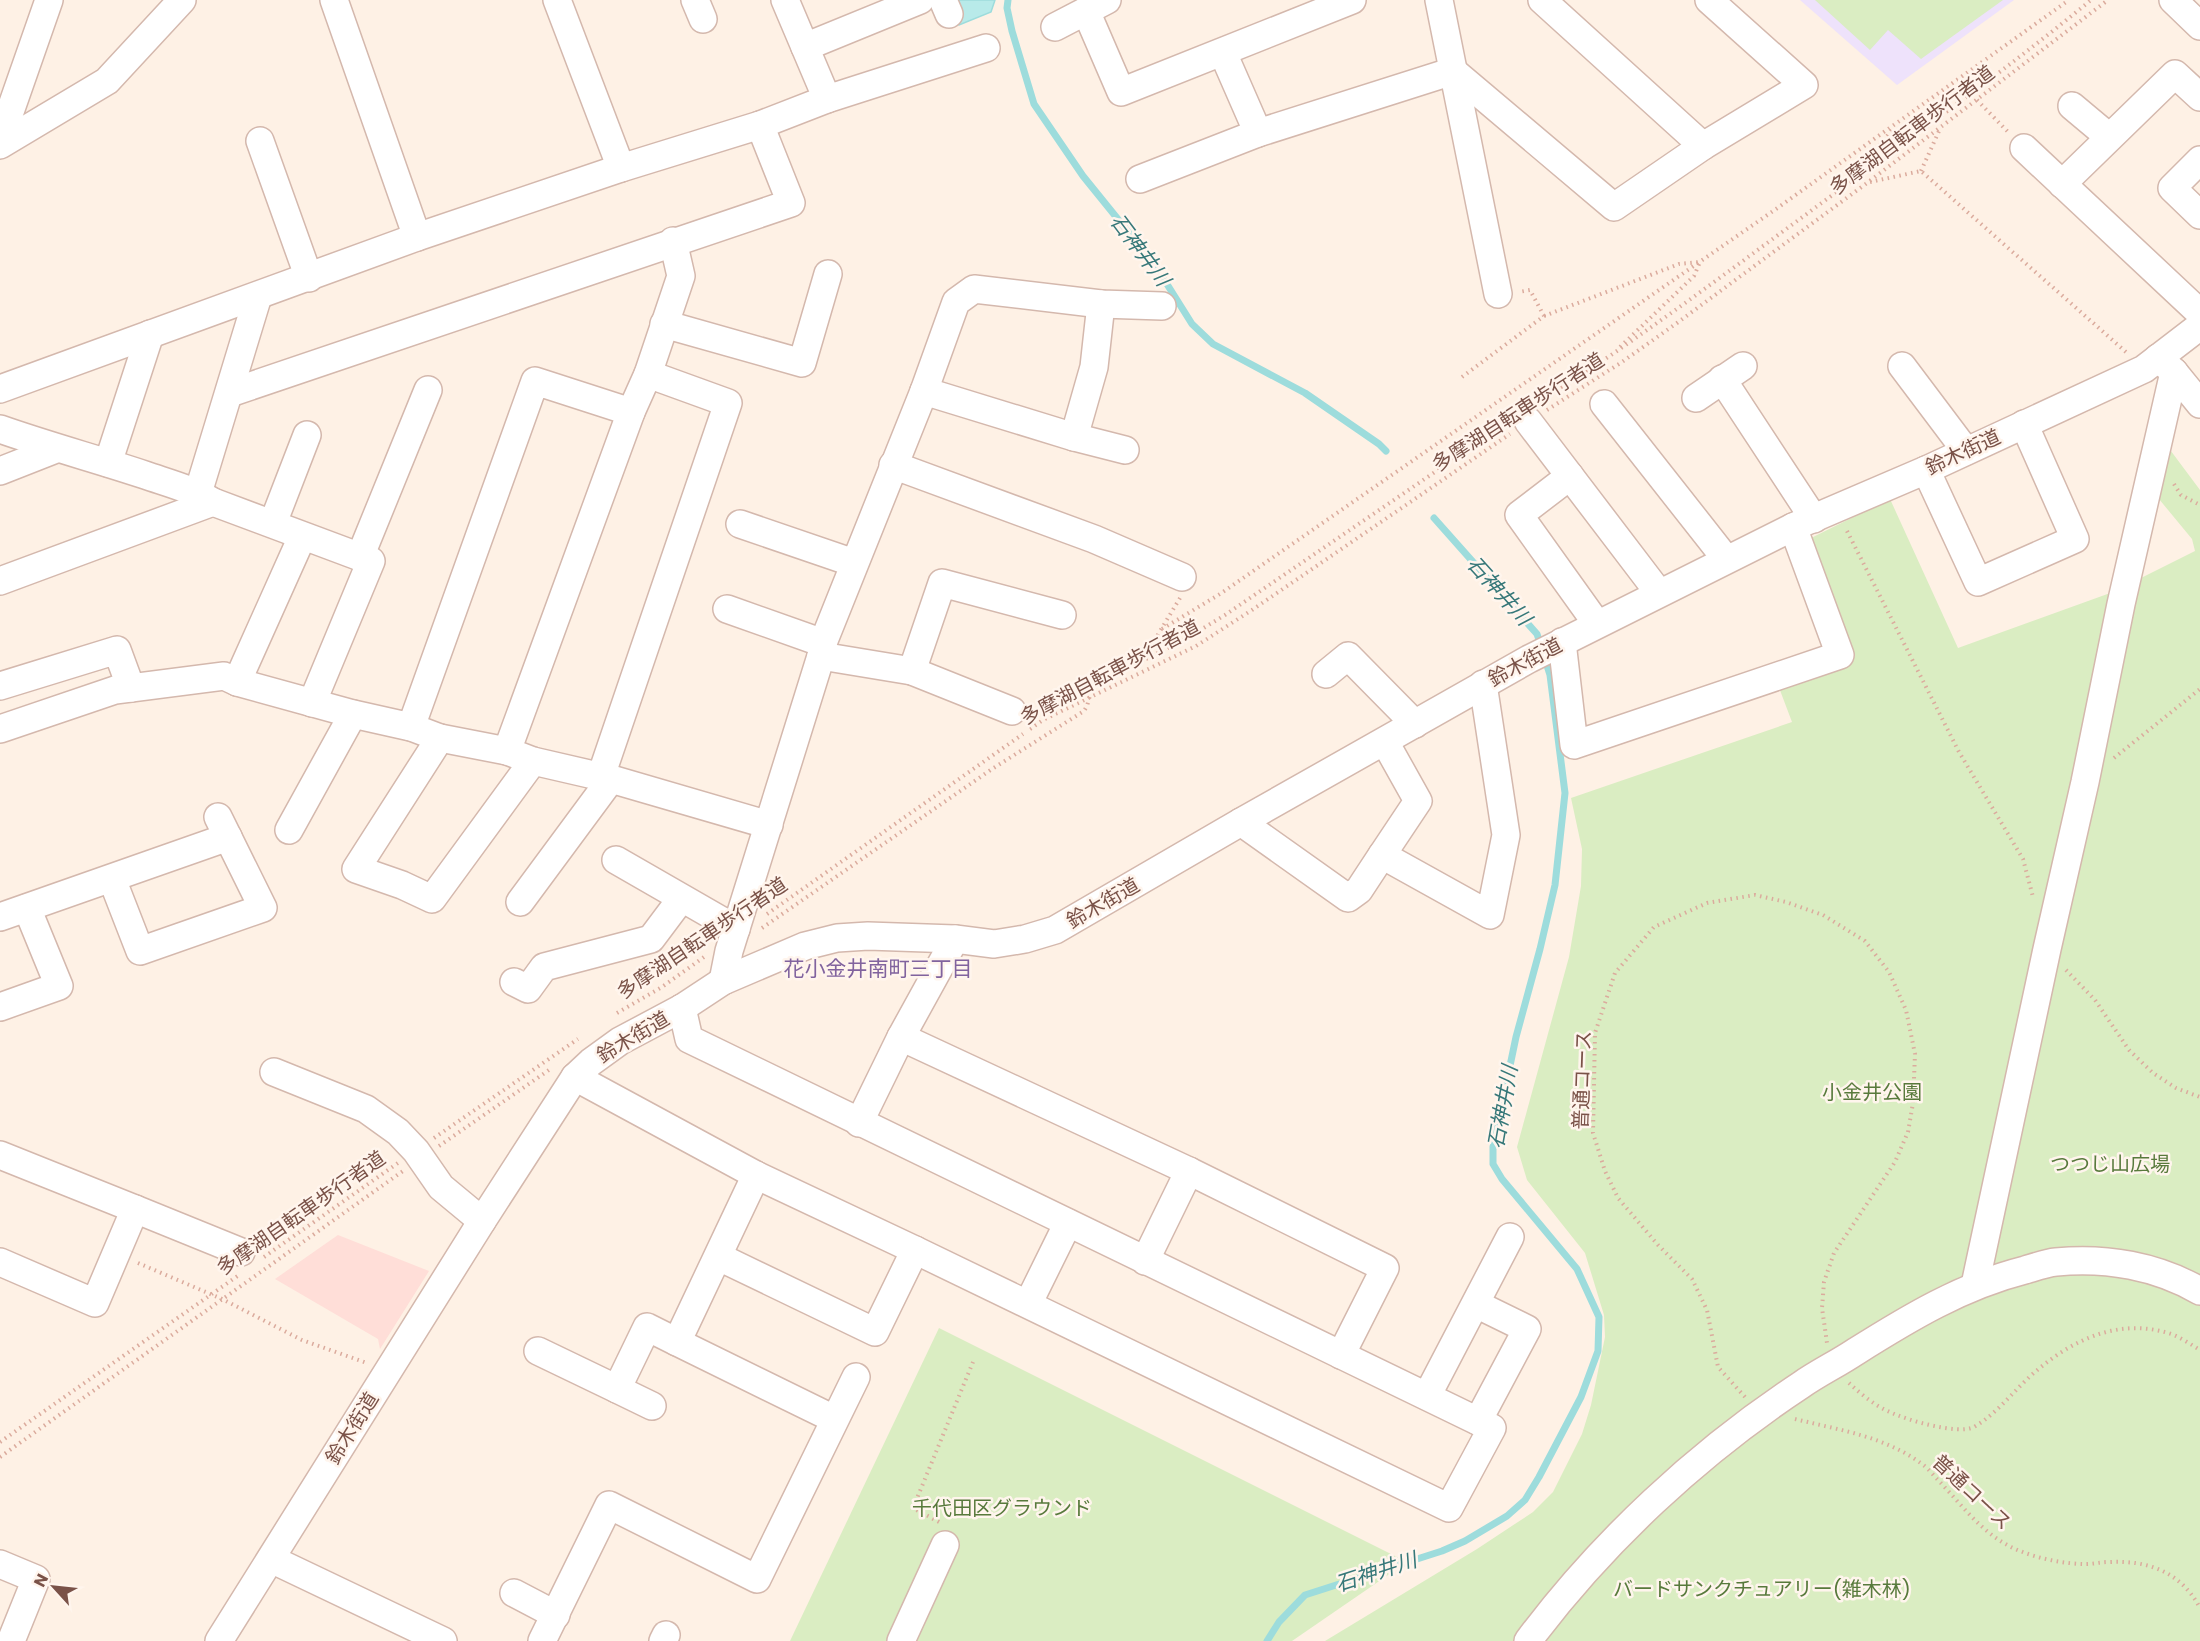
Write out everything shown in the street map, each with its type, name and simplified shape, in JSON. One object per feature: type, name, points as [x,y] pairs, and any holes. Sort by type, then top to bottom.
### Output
[{"type":"street","points":[[7,132],[49,0]]},
{"type":"street","points":[[334,0],[417,237]]},
{"type":"street","points":[[557,0],[621,168]]},
{"type":"street","points":[[785,0],[827,99]]},
{"type":"street","points":[[805,47],[920,0]]},
{"type":"street","points":[[1055,27],[1096,5],[1122,92],[1352,0]]},
{"type":"street","points":[[1439,0],[1498,294]]},
{"type":"street","points":[[1542,0],[1703,146]]},
{"type":"street","points":[[1454,71],[1614,207],[1703,146],[1804,85],[1709,0]]},
{"type":"street","points":[[2173,0],[2200,26]]},
{"type":"street","points":[[7,132],[108,81],[172,2]]},
{"type":"street","points":[[0,389],[417,237],[621,168],[760,125],[827,99],[986,48]]},
{"type":"street","points":[[1222,53],[1258,133]]},
{"type":"street","points":[[1140,179],[1258,133],[1454,71]]},
{"type":"street","points":[[2062,184],[2175,74],[2200,97]]},
{"type":"street","points":[[2072,106],[2109,137]]},
{"type":"street","points":[[230,393],[673,241],[791,203],[760,125]]},
{"type":"street","points":[[260,141],[309,278]]},
{"type":"street","points":[[2025,148],[2200,313]]},
{"type":"street","points":[[2200,159],[2172,188],[2200,215]]},
{"type":"street","points":[[507,751],[631,412],[648,374],[681,276],[673,241]]},
{"type":"street","points":[[664,324],[802,363],[810,300],[828,274]]},
{"type":"street","points":[[723,981],[735,933],[822,649],[854,563],[924,391],[956,302],[974,289],[1101,304],[1161,306]]},
{"type":"street","points":[[205,497],[230,393],[258,296]]},
{"type":"street","points":[[1074,437],[1094,367],[1101,304]]},
{"type":"street","name":"鈴木街道","points":[[219,1641],[387,1371],[575,1077],[620,1041],[682,1008],[723,981],[805,946],[837,938],[867,936],[955,939],[994,944],[1025,939],[1055,930],[1529,658],[1803,523],[2159,366],[2200,326]]},
{"type":"street","points":[[108,463],[150,334]]},
{"type":"street","points":[[1902,366],[1966,451]]},
{"type":"street","points":[[2159,366],[2200,404]]},
{"type":"street","points":[[1975,1286],[2085,782],[2121,604],[2159,366]]},
{"type":"street","points":[[1559,644],[1574,745],[1840,655],[1803,523],[1732,373],[1696,398]]},
{"type":"street","points":[[520,902],[606,778],[728,403],[648,374]]},
{"type":"street","points":[[411,727],[535,381],[631,412]]},
{"type":"street","points":[[360,557],[428,390]]},
{"type":"street","points":[[924,391],[1074,437],[1125,450]]},
{"type":"street","points":[[1604,404],[1726,559]]},
{"type":"street","points":[[1524,416],[1659,593]]},
{"type":"street","points":[[1926,470],[1978,582],[2075,539],[2024,424]]},
{"type":"street","points":[[0,429],[205,497],[273,523],[302,537],[371,561],[312,703]]},
{"type":"street","points":[[273,523],[307,435]]},
{"type":"street","points":[[0,471],[56,449]]},
{"type":"street","points":[[893,465],[1094,539],[1182,577]]},
{"type":"street","points":[[1570,476],[1519,515],[1597,624]]},
{"type":"street","points":[[0,580],[205,497]]},
{"type":"street","points":[[740,524],[854,563]]},
{"type":"street","points":[[237,682],[302,537]]},
{"type":"street","points":[[912,670],[942,582],[1062,615]]},
{"type":"street","points":[[727,609],[822,649],[912,670],[1012,711]]},
{"type":"street","points":[[0,686],[117,650],[131,688]]},
{"type":"street","points":[[1326,674],[1348,656],[1414,724]]},
{"type":"street","points":[[0,729],[116,690],[224,676],[237,682],[312,703],[411,727],[440,738],[507,751],[532,761],[606,778],[769,825]]},
{"type":"street","points":[[1382,855],[1490,915],[1506,835],[1483,684]]},
{"type":"street","points":[[289,830],[353,714]]},
{"type":"street","points":[[440,738],[356,868],[432,899],[532,761]]},
{"type":"street","points":[[1241,822],[1348,898],[1359,890],[1418,801],[1385,742]]},
{"type":"street","points":[[0,917],[112,879],[223,827],[263,908],[140,951],[112,879]]},
{"type":"street","points":[[616,860],[735,933]]},
{"type":"street","points":[[529,991],[544,967],[651,939],[681,898]]},
{"type":"street","points":[[0,1007],[59,986],[27,908]]},
{"type":"street","points":[[859,1123],[901,1037],[955,939]]},
{"type":"street","points":[[575,1077],[756,1175],[1449,1508],[1492,1428],[689,1039],[682,1008]]},
{"type":"street","points":[[901,1037],[1189,1171],[1385,1268],[1341,1355]]},
{"type":"street","points":[[274,1072],[366,1109],[398,1132],[416,1151],[441,1187],[482,1221]]},
{"type":"street","points":[[0,1155],[135,1209],[247,1262]]},
{"type":"street","points":[[1145,1261],[1189,1171]]},
{"type":"street","points":[[677,1341],[719,1257],[756,1175]]},
{"type":"street","points":[[0,1262],[95,1303],[135,1209]]},
{"type":"street","points":[[1028,1304],[1068,1223]]},
{"type":"street","points":[[1427,1396],[1510,1236]]},
{"type":"street","points":[[719,1257],[875,1332],[915,1250]]},
{"type":"street","points":[[1528,1641],[1593,1562],[1693,1465],[1802,1384],[1907,1319],[1975,1286],[2004,1275],[2055,1262],[2122,1262],[2180,1279],[2200,1291]]},
{"type":"street","points":[[1476,1304],[1527,1329],[1478,1421]]},
{"type":"street","points":[[617,1389],[647,1327],[834,1419]]},
{"type":"street","points":[[538,1351],[652,1406]]},
{"type":"street","points":[[542,1641],[609,1505],[757,1579],[856,1377]]},
{"type":"street","points":[[901,1641],[945,1545]]},
{"type":"street","points":[[271,1559],[443,1641]]},
{"type":"street","points":[[0,1564],[36,1579],[11,1641]]},
{"type":"street","points":[[514,1593],[556,1615]]},
{"type":"path","points":[[1161,629],[1220,594],[1700,262],[2069,0]]},
{"type":"path","points":[[1089,698],[1093,685],[1182,641],[1225,615],[1616,353],[1849,183],[2091,0]]},
{"type":"path","name":"多摩湖自転車歩行者道","points":[[613,1016],[662,987],[735,933],[1040,722],[1196,646],[1252,610],[1524,416],[1622,362],[1867,183],[2108,0]]},
{"type":"path","points":[[1977,100],[2025,148]]},
{"type":"path","points":[[1849,183],[1896,125]]},
{"type":"path","points":[[1921,171],[1940,128]]},
{"type":"path","points":[[1867,183],[1921,171]]},
{"type":"path","points":[[1921,171],[2159,366]]},
{"type":"path","points":[[1462,377],[1544,316],[1679,264],[1700,262]]},
{"type":"path","points":[[1607,359],[1694,276],[1700,262]]},
{"type":"path","points":[[1498,294],[1530,290],[1544,316]]},
{"type":"path","points":[[1616,353],[1622,362]]},
{"type":"path","points":[[1847,531],[1959,752],[2023,859],[2035,904]]},
{"type":"path","points":[[1142,661],[1180,598],[1182,577]]},
{"type":"path","points":[[2085,782],[2200,689]]},
{"type":"path","name":"普通コース","points":[[2200,1350],[2170,1333],[2138,1327],[2110,1330],[2081,1340],[2035,1372],[2003,1405],[1971,1428],[1939,1428],[1889,1412],[1862,1395],[1845,1379],[1827,1346],[1822,1308],[1824,1282],[1834,1252],[1895,1162],[1908,1132],[1913,1103],[1915,1054],[1906,1010],[1890,972],[1865,941],[1823,915],[1786,902],[1755,895],[1707,903],[1654,927],[1615,973],[1595,1033],[1593,1133],[1605,1171],[1618,1198],[1658,1245],[1692,1279],[1707,1310],[1718,1367],[1751,1403],[1785,1416],[1869,1437],[1904,1453],[1923,1464],[1981,1527],[2002,1543],[2019,1551],[2065,1562],[2086,1564],[2135,1562],[2159,1568],[2178,1580],[2200,1608]]},
{"type":"path","points":[[2047,949],[2095,1000],[2129,1050],[2153,1073],[2176,1088],[2200,1097]]},
{"type":"path","name":"多摩湖自転車歩行者道","points":[[0,1442],[211,1295],[247,1262],[416,1151],[584,1035]]},
{"type":"path","points":[[116,1254],[211,1295],[302,1340],[387,1371]]},
{"type":"path","points":[[945,1545],[940,1522],[913,1508],[973,1362]]},
{"type":"shaded area","points":[[1800,0],[2014,0],[1897,85]]},
{"type":"shaded area","points":[[338,1235],[429,1271],[380,1349],[378,1339],[275,1279]]},
{"type":"green space","points":[[1815,0],[2003,0],[1921,59],[1888,30],[1870,50]]},
{"type":"green space","name":"小金井公園","points":[[2165,443],[2200,490],[2200,1641],[1325,1641],[1477,1549],[1533,1512],[1553,1492],[1582,1434],[1591,1405],[1605,1337],[1604,1315],[1585,1253],[1527,1180],[1517,1147],[1569,957],[1581,886],[1582,849],[1571,798],[1792,722],[1778,685],[1850,659],[1809,539],[1890,499],[1958,648],[2113,592],[2195,551],[2192,539],[2154,493]]},
{"type":"green space","name":"千代田区グラウンド","points":[[939,1328],[1407,1562],[1292,1641],[790,1641]]},
{"type":"water","points":[[951,0],[995,0],[991,12],[959,25]]},
{"type":"waterway","name":"石神井川","points":[[1008,0],[1007,8],[1012,31],[1034,104],[1083,176],[1155,265],[1192,324],[1213,344],[1305,393],[1386,451]]},
{"type":"waterway","name":"石神井川","points":[[1434,518],[1537,634],[1541,646]]},
{"type":"waterway","name":"石神井川","points":[[1267,1641],[1279,1622],[1305,1595],[1442,1551],[1465,1541],[1507,1516],[1525,1500],[1539,1477],[1581,1397],[1598,1351],[1599,1317],[1577,1269],[1502,1179],[1493,1164],[1493,1147],[1516,1037],[1555,885],[1565,793],[1550,675],[1544,656]]},
{"type":"district","name":"花小金井南町三丁目","points":[[878,969]]},
{"type":"park label","name":"つつじ山広場","points":[[2110,1164]]},
{"type":"park label","name":"バードサンクチュアリー(雑木林)","points":[[1762,1589]]}]
